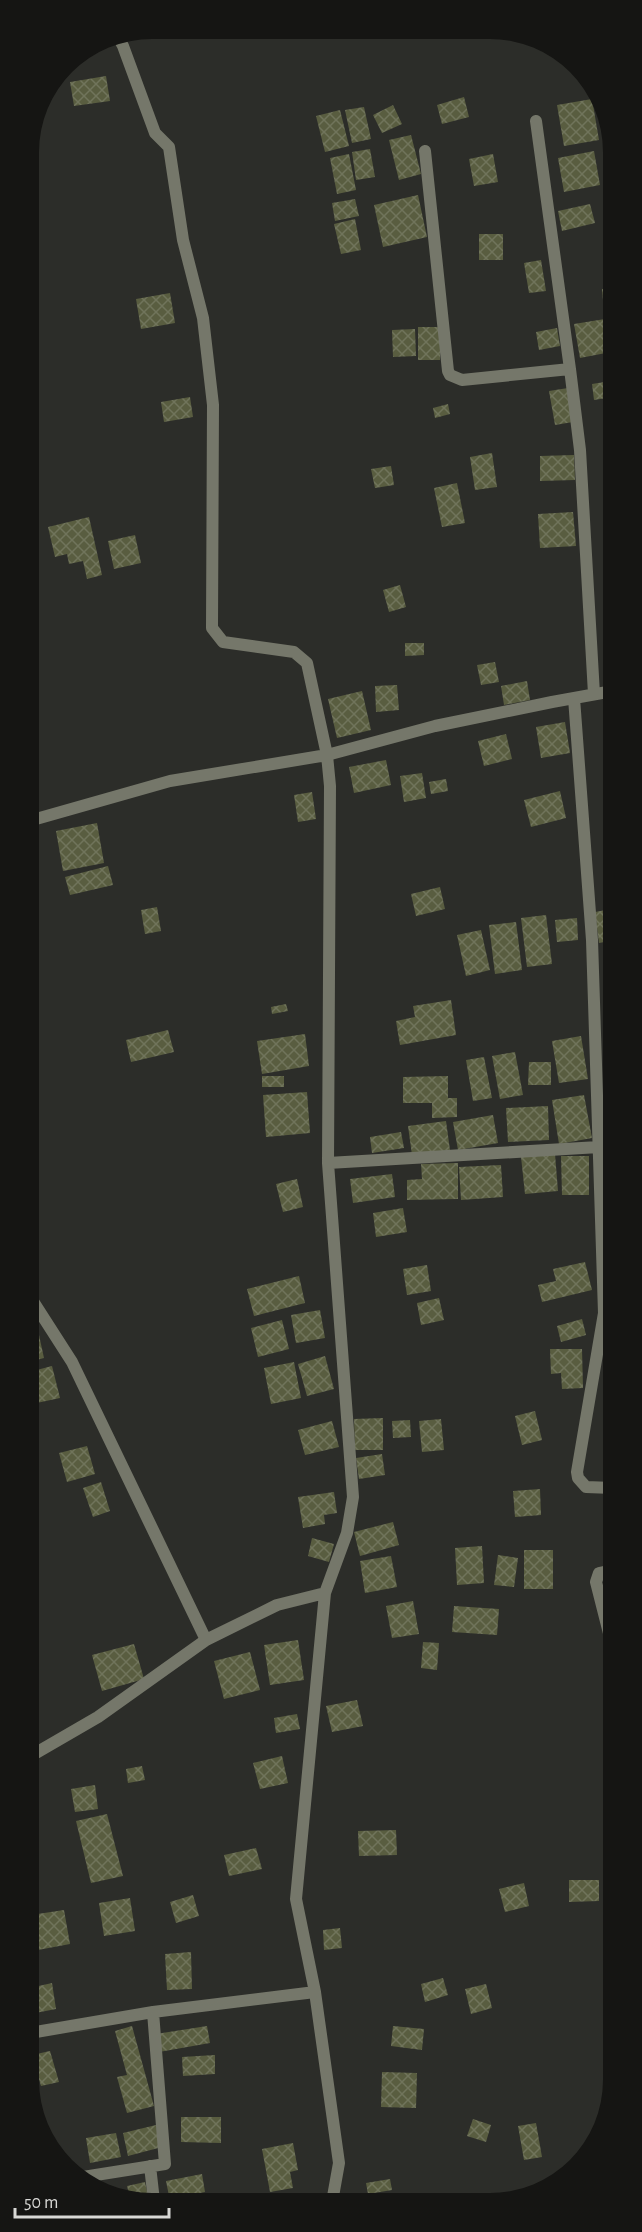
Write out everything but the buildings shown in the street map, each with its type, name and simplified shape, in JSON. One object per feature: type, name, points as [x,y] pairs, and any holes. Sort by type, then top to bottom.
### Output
[{"type":"street","points":[[122,43],[154,133],[169,147],[183,240],[203,318],[213,405],[212,628],[223,642],[294,652],[307,663],[327,755],[330,786],[328,1163],[352,1497],[347,1533],[325,1593],[296,1899],[315,1992],[339,2163],[334,2193]]},
{"type":"street","points":[[536,121],[580,450],[594,694]]},
{"type":"street","points":[[424,151],[450,375],[462,380],[570,369]]},
{"type":"street","points":[[39,818],[170,781],[327,755],[435,726],[603,693]]},
{"type":"street","points":[[574,698],[592,940],[603,1280]]},
{"type":"street","points":[[328,1163],[599,1147]]},
{"type":"street","points":[[39,1311],[72,1362],[206,1641]]},
{"type":"street","points":[[603,1319],[577,1472],[578,1478],[586,1487],[603,1488]]},
{"type":"street","points":[[603,1572],[599,1573],[596,1582],[603,1610]]},
{"type":"street","points":[[39,1751],[98,1717],[206,1641],[277,1605],[325,1593]]},
{"type":"street","points":[[39,2031],[153,2012],[315,1992]]},
{"type":"street","points":[[91,2176],[165,2164],[153,2012]]},
{"type":"street","points":[[150,2166],[153,2193]]}]
